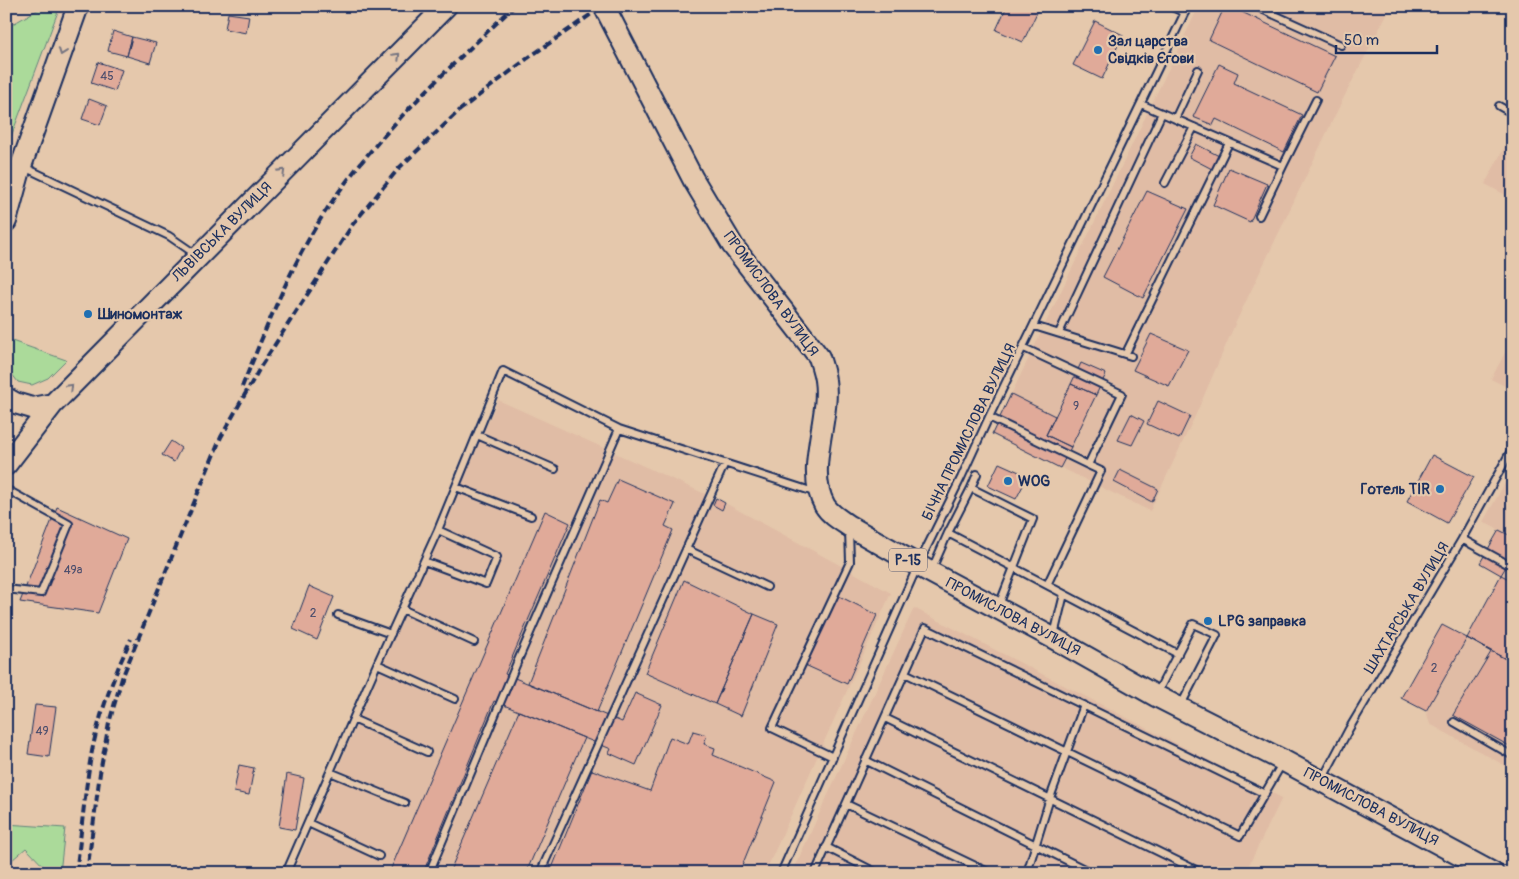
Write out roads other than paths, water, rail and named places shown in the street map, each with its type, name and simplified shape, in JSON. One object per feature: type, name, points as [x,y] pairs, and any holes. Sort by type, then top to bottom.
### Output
[{"type":"main road","points":[[6,221],[21,166],[78,6]]},
{"type":"main road","name":"ПРОМИСЛОВА ВУЛИЦЯ","points":[[604,6],[694,179],[733,246],[818,357],[825,380],[825,408],[817,468],[817,484],[826,507],[836,518],[924,569],[1156,696],[1284,761],[1493,873]]},
{"type":"main road","name":"ЛЬВІВСЬКА ВУЛИЦЯ","points":[[6,465],[53,404],[434,11]]},
{"type":"main road","points":[[6,398],[32,408],[53,404]]},
{"type":"lane","points":[[1170,6],[1185,13]]},
{"type":"lane","name":"БІЧНА ПРОМИСЛОВА ВУЛИЦЯ","points":[[780,873],[833,757],[924,569],[961,478],[989,417],[1188,6]]},
{"type":"lane","points":[[1255,6],[1341,45]]},
{"type":"lane","points":[[1175,119],[1198,70]]},
{"type":"lane","points":[[1259,216],[1316,100]]},
{"type":"lane","points":[[1141,104],[1283,166]]},
{"type":"lane","points":[[1499,106],[1513,114]]},
{"type":"lane","points":[[1059,333],[1162,113]]},
{"type":"lane","points":[[1165,183],[1194,127]]},
{"type":"lane","points":[[1034,326],[1129,355],[1229,143]]},
{"type":"lane","points":[[21,166],[169,236],[198,256]]},
{"type":"lane","points":[[1024,348],[1122,394],[1088,465]]},
{"type":"lane","points":[[286,873],[438,530],[503,371],[619,429],[820,494]]},
{"type":"lane","points":[[989,417],[1102,471],[1047,585]]},
{"type":"lane","points":[[429,873],[516,665],[619,429]]},
{"type":"lane","points":[[477,435],[555,469]]},
{"type":"lane","name":"ШАХТАРСЬКА ВУЛИЦЯ","points":[[1321,781],[1349,729],[1462,539],[1513,447]]},
{"type":"lane","points":[[540,873],[725,464]]},
{"type":"lane","points":[[924,569],[948,534],[977,474]]},
{"type":"lane","points":[[456,487],[531,516]]},
{"type":"lane","points":[[6,488],[69,524],[41,593],[6,589]]},
{"type":"lane","points":[[971,488],[1033,519],[998,608]]},
{"type":"lane","points":[[833,757],[772,728],[850,562],[848,526]]},
{"type":"lane","points":[[424,561],[486,584],[497,557],[438,530]]},
{"type":"lane","points":[[948,534],[1178,654]]},
{"type":"lane","points":[[1462,539],[1513,567]]},
{"type":"lane","points":[[686,549],[766,587]]},
{"type":"lane","points":[[1053,638],[1064,594]]},
{"type":"lane","points":[[402,609],[474,642]]},
{"type":"lane","points":[[338,615],[391,634]]},
{"type":"lane","points":[[1156,696],[1193,624],[1216,635],[1180,708]]},
{"type":"lane","points":[[815,873],[925,628],[1265,794]]},
{"type":"lane","points":[[377,664],[454,699]]},
{"type":"lane","points":[[905,673],[1240,836],[1284,761]]},
{"type":"lane","points":[[1027,873],[1050,798],[1084,705]]},
{"type":"lane","points":[[884,718],[1200,872]]},
{"type":"lane","points":[[353,719],[427,752]]},
{"type":"lane","points":[[1454,722],[1513,756]]},
{"type":"lane","points":[[865,760],[1092,873]]},
{"type":"lane","points":[[330,772],[405,803]]},
{"type":"lane","points":[[846,804],[990,873]]},
{"type":"lane","points":[[308,823],[379,856]]},
{"type":"lane","points":[[826,847],[877,873]]},
{"type":"railway","points":[[242,387],[270,318],[302,251],[327,209],[346,182],[388,131],[411,107],[515,6]]},
{"type":"railway","points":[[87,873],[100,773],[109,723],[122,678],[221,437],[261,366],[353,224],[399,168],[460,110],[528,58],[603,6]]},
{"type":"railway","points":[[76,873],[93,746],[106,699],[131,639]]},
{"type":"place","name":"Зал царства Свідків Єгови","points":[[1098,50]]},
{"type":"place","name":"Шиномонтаж","points":[[88,314]]},
{"type":"place","name":"WOG","points":[[1008,481]]},
{"type":"place","name":"Готель TIR","points":[[1440,489]]},
{"type":"place","name":"LPG заправка","points":[[1208,621]]}]
